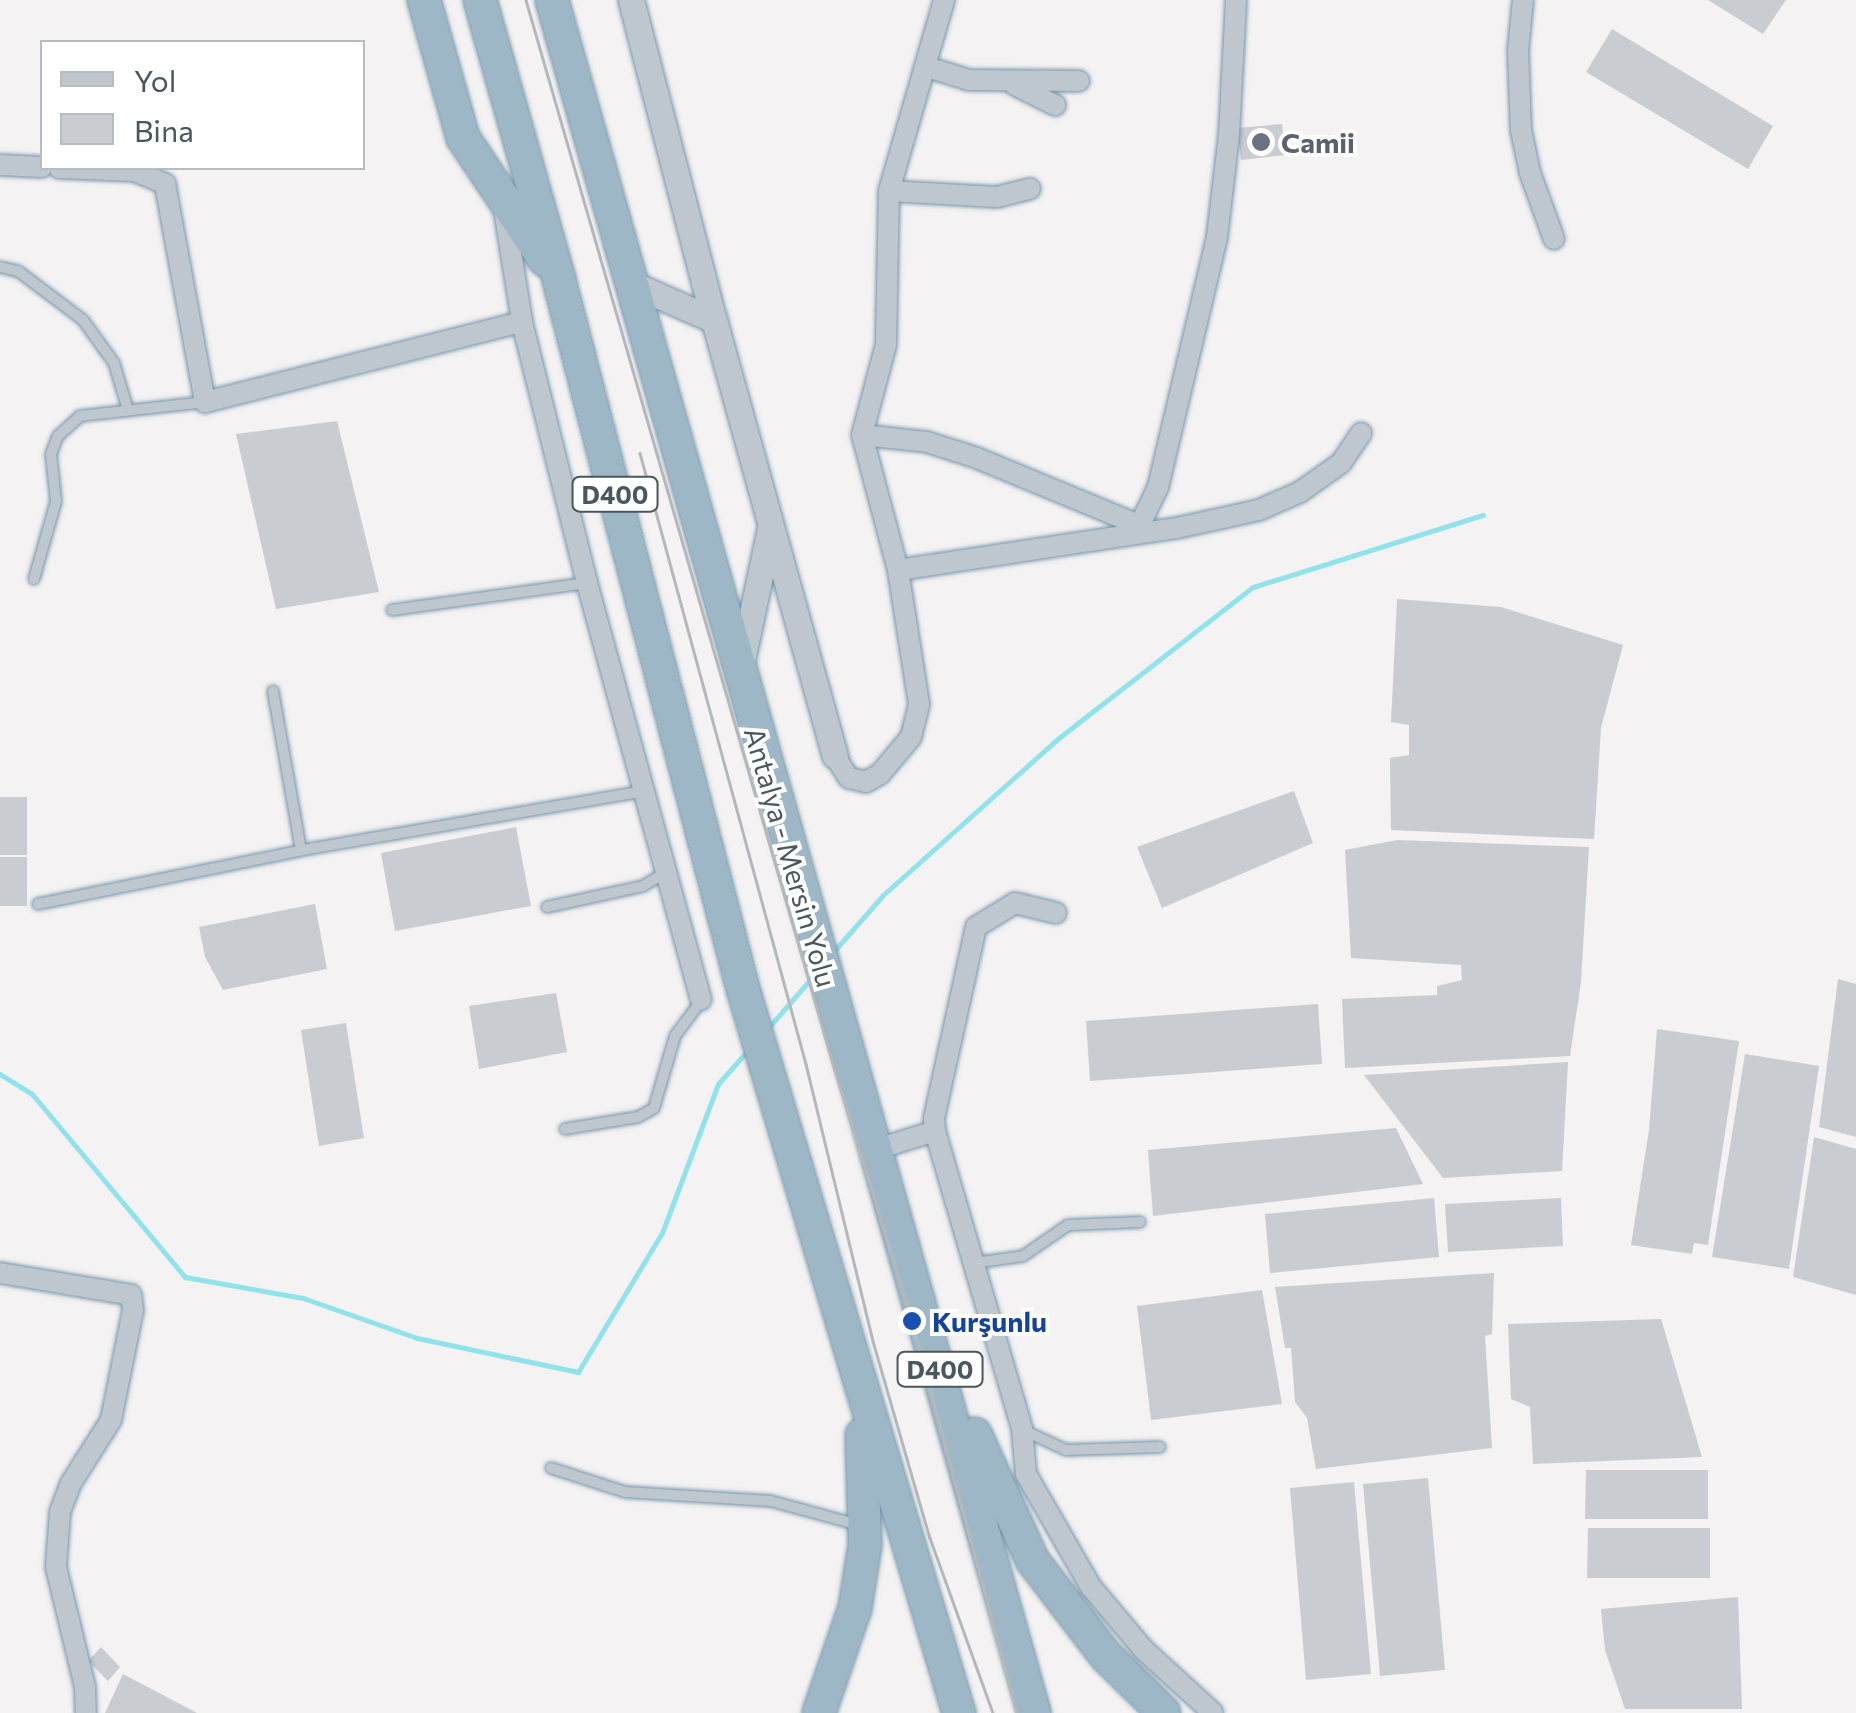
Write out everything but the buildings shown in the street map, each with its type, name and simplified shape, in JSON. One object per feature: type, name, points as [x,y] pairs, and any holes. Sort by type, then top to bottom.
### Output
[{"type":"highway","points":[[424,0],[463,138],[559,280]]},
{"type":"highway","name":"D400","points":[[480,0],[559,280],[743,990],[959,1713]]},
{"type":"highway","name":"Antalya - Mersin Yolu","points":[[552,0],[1034,1713]]},
{"type":"highway","points":[[924,1311],[1033,1561],[1106,1656],[1164,1713]]},
{"type":"highway","points":[[819,1713],[855,1608],[865,1527],[866,1464],[846,1327]]},
{"type":"street","points":[[631,0],[714,320],[835,756],[849,778],[866,782],[880,774],[911,737],[919,704],[898,570],[862,435],[886,345],[889,191],[944,0]]},
{"type":"street","points":[[1139,530],[1158,487],[1217,237],[1236,0]]},
{"type":"street","points":[[1523,0],[1518,50],[1521,130],[1530,173],[1554,239]]},
{"type":"street","points":[[927,67],[959,78],[1079,81]]},
{"type":"street","points":[[1009,82],[1056,105]]},
{"type":"street","points":[[0,164],[40,167]]},
{"type":"street","points":[[110,170],[136,171],[164,184],[205,402],[522,322]]},
{"type":"street","points":[[889,191],[996,198],[1030,189]]},
{"type":"street","points":[[503,202],[522,322],[586,583],[702,1000]]},
{"type":"street","points":[[630,283],[714,320]]},
{"type":"street","points":[[898,570],[1259,510],[1286,498],[1341,463],[1361,432]]},
{"type":"street","points":[[862,435],[927,442],[978,458],[1139,530]]},
{"type":"street","points":[[739,674],[771,524]]},
{"type":"street","points":[[1056,913],[1015,903],[976,927],[934,1118],[936,1131],[1022,1430],[1026,1474],[1091,1587],[1144,1650],[1212,1713]]},
{"type":"street","points":[[877,1149],[936,1131]]},
{"type":"street","points":[[0,1273],[132,1295],[134,1310],[110,1420],[70,1483],[60,1512],[56,1567],[85,1687],[86,1713]]},
{"type":"lane","points":[[0,266],[18,272],[82,320],[114,363],[128,410]]},
{"type":"lane","points":[[34,579],[56,500],[50,454],[58,436],[80,416],[205,402]]},
{"type":"lane","points":[[392,610],[586,583]]},
{"type":"lane","points":[[273,692],[301,850]]},
{"type":"lane","points":[[38,904],[301,850],[646,791]]},
{"type":"lane","points":[[547,907],[643,886],[664,873]]},
{"type":"lane","points":[[565,1128],[638,1116],[654,1108],[675,1036],[702,1000]]},
{"type":"lane","points":[[974,1263],[1022,1256],[1068,1225],[1140,1222]]},
{"type":"lane","points":[[1022,1430],[1066,1450],[1160,1448]]},
{"type":"lane","points":[[551,1468],[626,1492],[771,1501],[865,1527]]},
{"type":"waterway","points":[[834,951],[883,895],[1060,737],[1253,587],[1483,515]]},
{"type":"waterway","points":[[769,1027],[814,975]]},
{"type":"waterway","points":[[0,1074],[32,1094],[185,1277],[303,1298],[417,1338],[578,1372],[662,1233],[718,1084],[748,1050]]},
{"type":"tram line","points":[[526,0],[834,1067],[912,1321],[1017,1713]]},
{"type":"tram line","points":[[640,453],[806,1064],[873,1341],[930,1538],[993,1713]]},
{"type":"place","name":"Camii","points":[[1261,142]]},
{"type":"place","name":"Kurşunlu","points":[[912,1321]]}]
